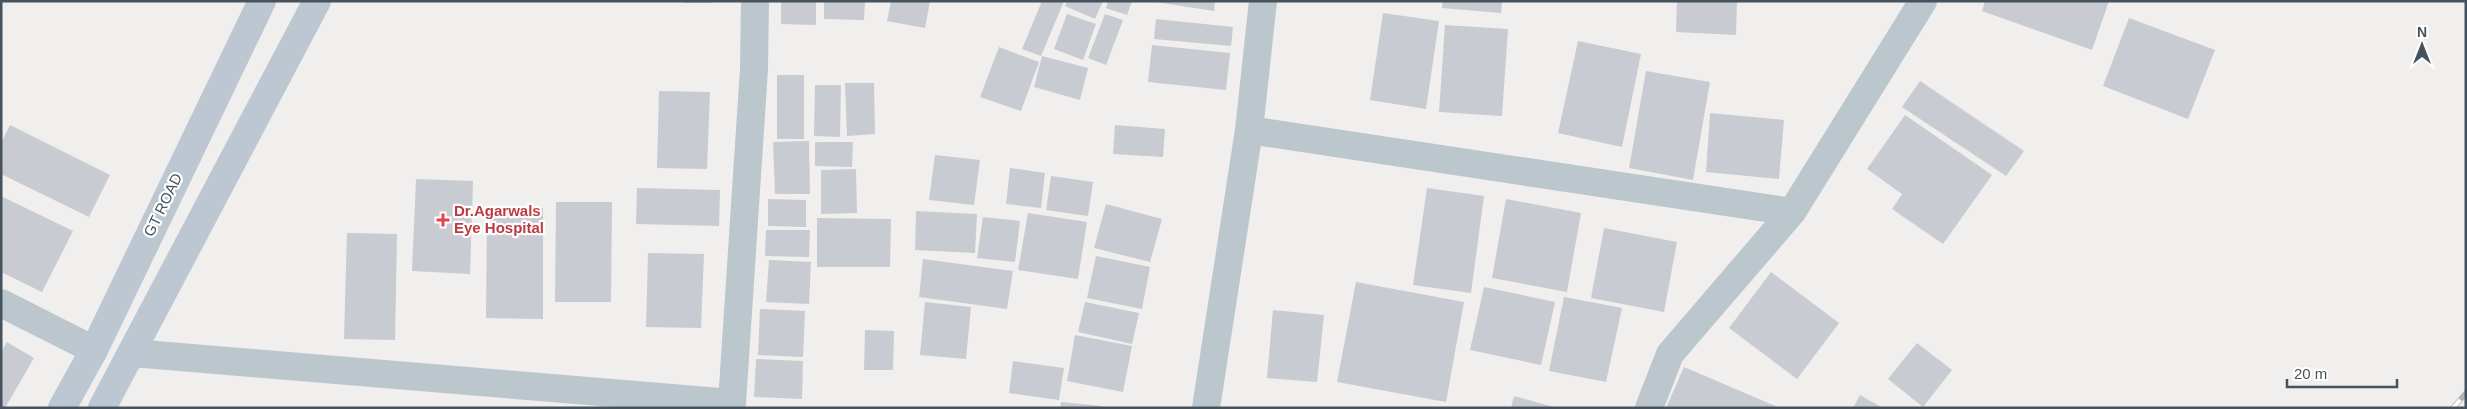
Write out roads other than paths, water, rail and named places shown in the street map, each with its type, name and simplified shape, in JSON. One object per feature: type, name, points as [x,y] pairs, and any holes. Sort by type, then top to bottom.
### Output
[{"type":"main road","name":"GT ROAD","points":[[62,408],[94,350],[262,1]]},
{"type":"main road","points":[[102,408],[317,1]]},
{"type":"street","points":[[132,353],[732,405],[754,69],[755,1]]},
{"type":"street","points":[[1206,408],[1249,130],[1263,1]]},
{"type":"street","points":[[1649,408],[1670,354],[1792,212],[1923,1]]},
{"type":"street","points":[[1249,130],[1792,212]]},
{"type":"street","points":[[1,303],[94,350]]},
{"type":"railway","points":[[2453,408],[2466,393]]},
{"type":"place","name":"Dr.Agarwals Eye Hospital","points":[[443,220]]}]
